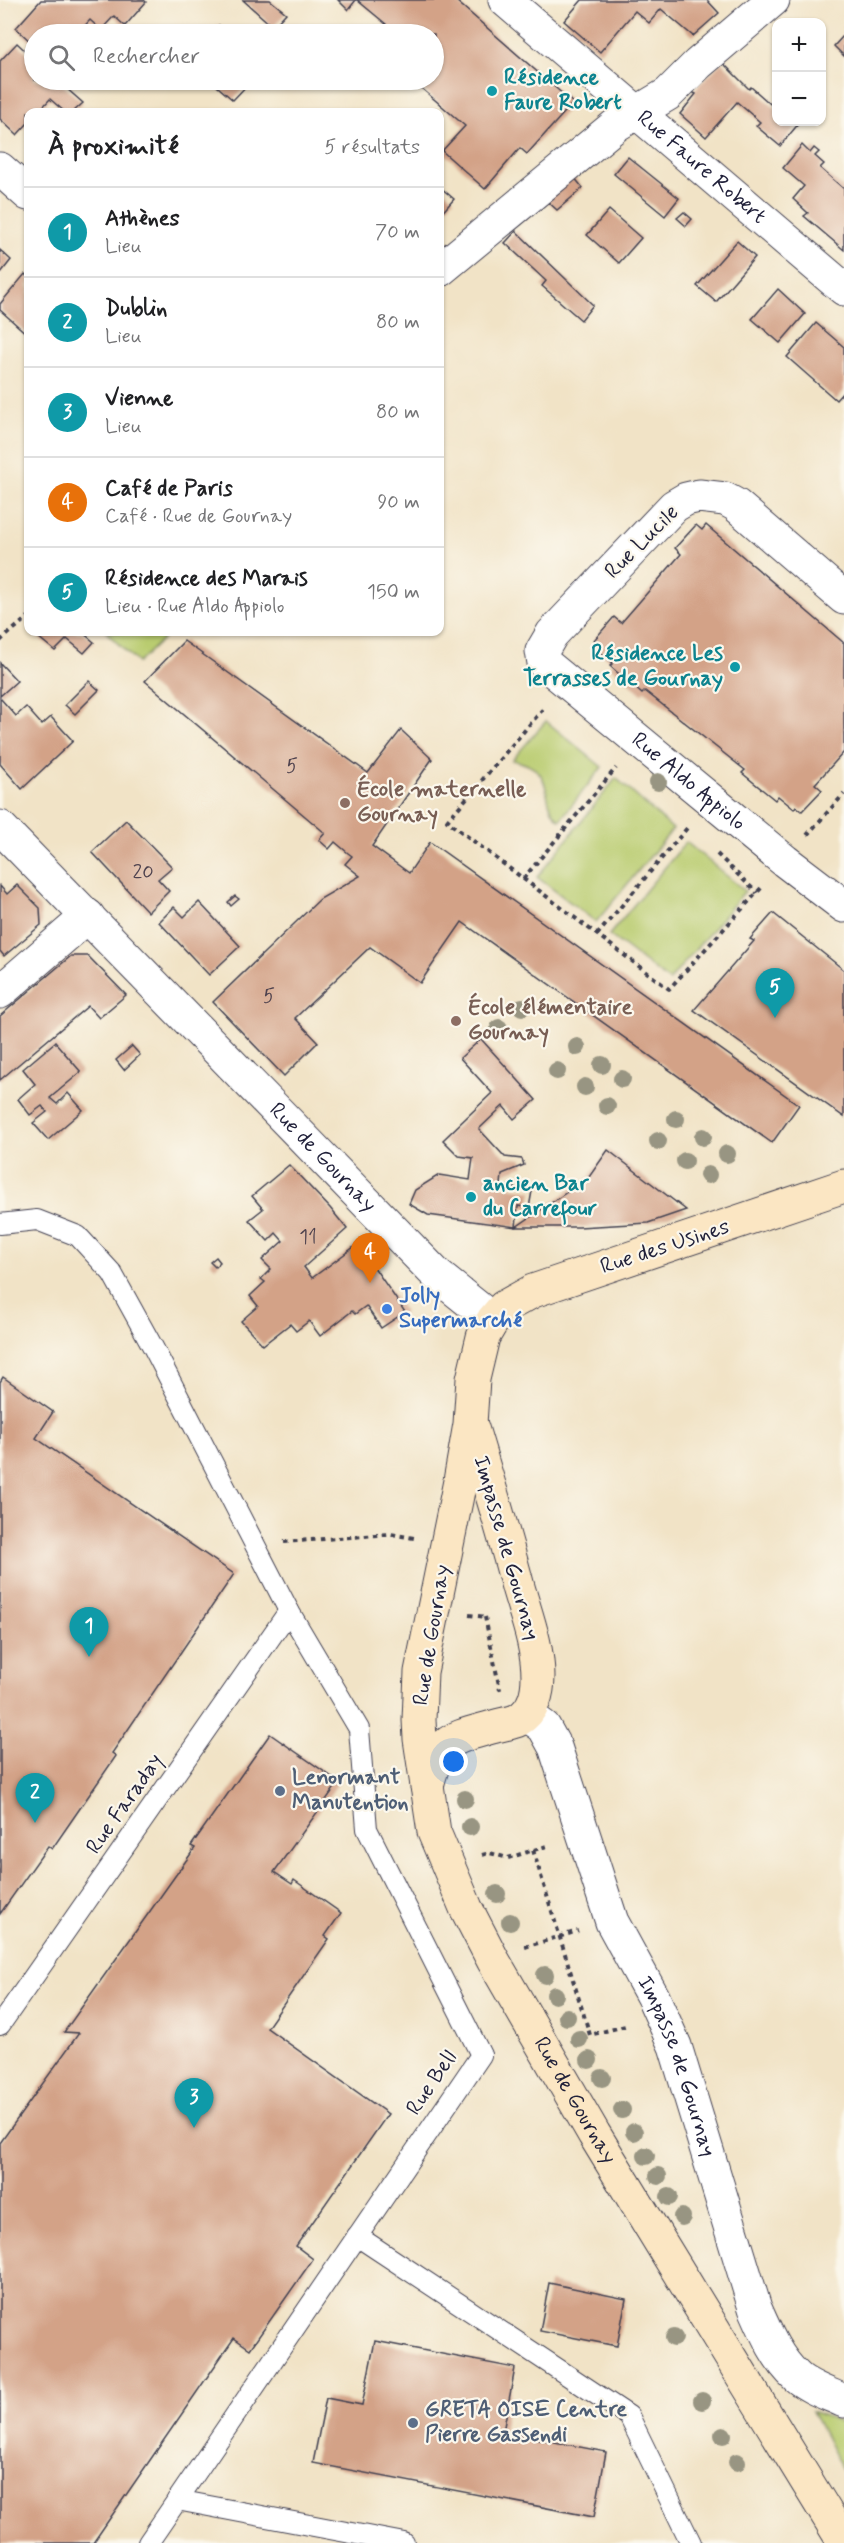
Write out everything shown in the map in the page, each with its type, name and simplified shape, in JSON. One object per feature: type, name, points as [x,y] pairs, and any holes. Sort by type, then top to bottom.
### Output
[{"type":"street","name":"Rue Faure Robert","points":[[505,0],[844,289]]},
{"type":"street","points":[[444,267],[616,125],[668,94],[698,64],[773,0]]},
{"type":"street","points":[[0,169],[24,190]]},
{"type":"street","name":"Rue Lucile","points":[[542,651],[552,634],[674,507],[686,499],[699,496],[713,496],[736,505],[844,598]]},
{"type":"street","name":"Rue Aldo Appiolo","points":[[542,651],[544,663],[785,861],[844,906]]},
{"type":"street","name":"Rue de Gournay","points":[[0,827],[438,1276],[493,1320],[483,1337],[477,1354],[470,1424],[421,1672],[418,1720],[426,1789],[434,1832],[465,1908],[594,2134],[844,2542]]},
{"type":"street","points":[[0,992],[88,916]]},
{"type":"street","name":"Rue des Usines","points":[[493,1320],[504,1307],[533,1291],[844,1186]]},
{"type":"street","name":"Impasse de Gournay","points":[[470,1424],[524,1608],[538,1674],[536,1697],[516,1718],[543,1727],[550,1736],[612,1922],[663,2016],[675,2046],[755,2308],[764,2330],[798,2378],[844,2401]]},
{"type":"street","points":[[426,1789],[432,1767],[445,1744],[456,1737],[516,1718]]},
{"type":"lane","points":[[0,1224],[37,1220],[78,1236],[112,1273],[289,1611]]},
{"type":"lane","name":"Rue Faraday","points":[[0,2025],[289,1611]]},
{"type":"lane","name":"Rue Bell","points":[[148,2543],[481,2055],[367,1829],[359,1729],[289,1611]]},
{"type":"lane","points":[[357,2236],[629,2416],[691,2543]]},
{"type":"lane","points":[[177,2500],[404,2543]]},
{"type":"path","points":[[0,641],[24,620]]},
{"type":"path","points":[[551,716],[542,708],[447,821],[669,989],[757,893],[711,849]]},
{"type":"path","points":[[607,760],[625,775]]},
{"type":"path","points":[[523,879],[616,767]]},
{"type":"path","points":[[679,819],[696,834]]},
{"type":"path","points":[[597,935],[688,826]]},
{"type":"path","points":[[255,1545],[391,1534],[420,1539]]},
{"type":"path","points":[[485,1617],[516,1718]]},
{"type":"path","points":[[480,1856],[490,1853],[508,1858],[583,1835]]},
{"type":"path","points":[[533,1850],[591,2035],[663,2016]]},
{"type":"path","points":[[515,1950],[612,1922]]},
{"type":"green space","points":[[110,636],[166,636],[138,663]]},
{"type":"green space","points":[[546,721],[602,767],[560,820],[553,812],[542,778],[537,771],[512,760]]},
{"type":"green space","points":[[616,778],[673,829],[596,922],[537,877]]},
{"type":"green space","points":[[686,842],[745,891],[669,981],[609,935]]},
{"type":"green space","points":[[812,2411],[844,2423],[844,2473]]},
{"type":"building","points":[[41,0],[144,0],[146,2],[127,24],[123,24],[114,16],[107,24],[94,24],[90,20],[86,24],[24,24],[24,36],[16,28]]},
{"type":"building","points":[[243,0],[270,0],[286,13],[276,24],[270,24]]},
{"type":"building","points":[[338,0],[356,0],[348,10]]},
{"type":"building","name":"Résidence Faure Robert","points":[[357,0],[455,0],[573,103],[527,154],[520,148],[485,189],[444,153],[444,149],[465,126],[424,90],[444,90],[444,24],[386,24]]},
{"type":"building","points":[[582,0],[707,0],[719,13],[693,36],[661,9],[649,23],[635,11],[600,52],[564,21]]},
{"type":"building","points":[[844,35],[844,56],[834,46]]},
{"type":"building","points":[[17,43],[24,50],[24,90],[68,90],[83,103],[77,108],[60,108],[50,99],[42,108],[24,108],[24,127],[17,135],[0,119],[0,61]]},
{"type":"building","points":[[722,62],[749,89],[751,87],[772,105],[772,126],[797,126],[780,146],[756,126],[760,122],[737,102],[706,137],[680,114],[696,94],[692,92]]},
{"type":"building","points":[[222,90],[242,90],[233,100]]},
{"type":"building","points":[[802,145],[810,153],[814,148],[819,152],[815,156],[824,164],[820,168],[844,189],[844,250],[804,216],[808,213],[793,199],[804,186],[783,168]]},
{"type":"building","points":[[628,157],[679,198],[665,216],[614,174]]},
{"type":"building","points":[[573,176],[583,188],[557,210],[545,199]]},
{"type":"building","points":[[444,190],[454,199],[444,210]]},
{"type":"building","points":[[609,210],[641,238],[619,263],[587,235]]},
{"type":"building","points":[[684,212],[692,219],[686,226],[677,218]]},
{"type":"building","points":[[516,231],[593,305],[581,320],[542,286],[546,281],[505,243]]},
{"type":"building","points":[[737,241],[755,257],[716,302],[697,286]]},
{"type":"building","points":[[0,250],[11,260],[0,274]]},
{"type":"building","points":[[24,275],[24,331],[0,310],[0,304]]},
{"type":"building","points":[[778,289],[805,314],[780,343],[752,319]]},
{"type":"building","points":[[816,323],[844,347],[844,391],[836,400],[787,357]]},
{"type":"building","name":"Résidence Les Terrasses de Gournay","points":[[696,525],[702,530],[706,525],[844,643],[844,752],[815,784],[822,790],[802,811],[796,806],[794,809],[778,796],[775,800],[742,773],[745,770],[645,691],[642,694],[610,666],[613,663],[597,649],[601,645],[594,640],[614,617],[621,623],[681,554],[675,548]]},
{"type":"building","points":[[37,636],[87,636],[94,642],[84,653],[67,639],[55,651]]},
{"type":"building","name":"École élémentaire Gournay","points":[[184,641],[368,773],[401,730],[432,759],[372,846],[409,873],[430,842],[799,1105],[772,1143],[462,922],[420,983],[370,947],[295,1018],[318,1042],[284,1076],[213,1002],[320,899],[360,876],[345,864],[352,856],[335,842],[329,849],[319,840],[325,833],[145,681]]},
{"type":"building","points":[[0,663],[17,681],[0,696]]},
{"type":"building","points":[[89,681],[99,690],[75,714],[65,705]]},
{"type":"building","points":[[0,698],[16,716],[26,707],[42,725],[51,717],[73,741],[22,789],[0,764]]},
{"type":"building","points":[[126,820],[172,867],[158,879],[169,891],[148,912],[92,852]]},
{"type":"building","points":[[17,885],[40,908],[41,925],[4,956],[0,951],[0,886],[7,894]]},
{"type":"building","points":[[235,896],[239,899],[231,906],[228,902]]},
{"type":"building","points":[[199,902],[240,946],[209,975],[159,922],[174,907],[184,917]]},
{"type":"building","points":[[773,913],[844,970],[844,1117],[694,1010],[754,941],[750,939]]},
{"type":"building","points":[[71,956],[88,956],[126,995],[99,1018],[88,1006],[0,1080],[0,1016]]},
{"type":"building","points":[[481,1039],[536,1100],[514,1119],[503,1106],[479,1129],[505,1157],[522,1159],[524,1165],[502,1174],[501,1185],[532,1191],[529,1208],[518,1206],[516,1227],[428,1215],[409,1204],[415,1190],[439,1175],[470,1180],[473,1158],[459,1156],[443,1140],[492,1093],[460,1058]]},
{"type":"building","points":[[55,1042],[81,1072],[50,1098],[57,1104],[68,1093],[83,1110],[48,1140],[33,1123],[47,1112],[42,1106],[30,1115],[18,1099],[35,1084],[23,1069]]},
{"type":"building","points":[[132,1046],[140,1055],[124,1070],[116,1060]]},
{"type":"building","points":[[608,1150],[686,1210],[648,1223],[579,1227],[516,1227],[589,1177]]},
{"type":"building","points":[[289,1165],[347,1229],[304,1267],[312,1278],[358,1244],[405,1312],[381,1328],[366,1306],[355,1314],[352,1311],[320,1336],[309,1321],[296,1331],[290,1324],[263,1345],[241,1321],[258,1306],[250,1296],[265,1282],[261,1279],[271,1269],[262,1260],[283,1241],[276,1233],[268,1241],[249,1220],[263,1209],[252,1196]]},
{"type":"building","points":[[216,1257],[220,1262],[215,1267],[210,1262]]},
{"type":"building","points":[[3,1377],[53,1412],[36,1438],[234,1574],[112,1753],[116,1756],[52,1849],[48,1846],[0,1914],[0,1382]]},
{"type":"building","points":[[270,1734],[339,1782],[274,1872],[292,1884],[294,1880],[341,1913],[325,1936],[329,1939],[267,2028],[388,2114],[296,2246],[313,2259],[250,2349],[234,2338],[93,2543],[0,2543],[0,2143],[79,2033],[64,2032],[195,1848],[191,1846]]},
{"type":"building","points":[[549,2283],[626,2299],[617,2346],[540,2331]]},
{"type":"building","name":"GRETA OISE Centre Pierre Gassendi","points":[[375,2341],[515,2368],[503,2432],[606,2452],[594,2517],[313,2463],[326,2398],[362,2405]]},
{"type":"place","name":"Résidence Faure Robert","points":[[492,91]]},
{"type":"place","name":"Résidence Les Terrasses de Gournay","points":[[735,667]]},
{"type":"place","name":"École maternelle Gournay","points":[[345,803]]},
{"type":"place","name":"Résidence des Marais","points":[[775,1018]]},
{"type":"place","name":"École élémentaire Gournay","points":[[456,1021]]},
{"type":"place","name":"ancien Bar du Carrefour","points":[[471,1197]]},
{"type":"place","name":"Café de Paris","points":[[370,1283]]},
{"type":"place","name":"Jolly Supermarché","points":[[387,1309]]},
{"type":"place","name":"Athènes","points":[[89,1657]]},
{"type":"place","name":"Lenormant Manutention","points":[[280,1791]]},
{"type":"place","name":"Dublin","points":[[35,1823]]},
{"type":"place","name":"Vienne","points":[[194,2128]]},
{"type":"place","name":"GRETA OISE Centre Pierre Gassendi","points":[[413,2423]]}]
